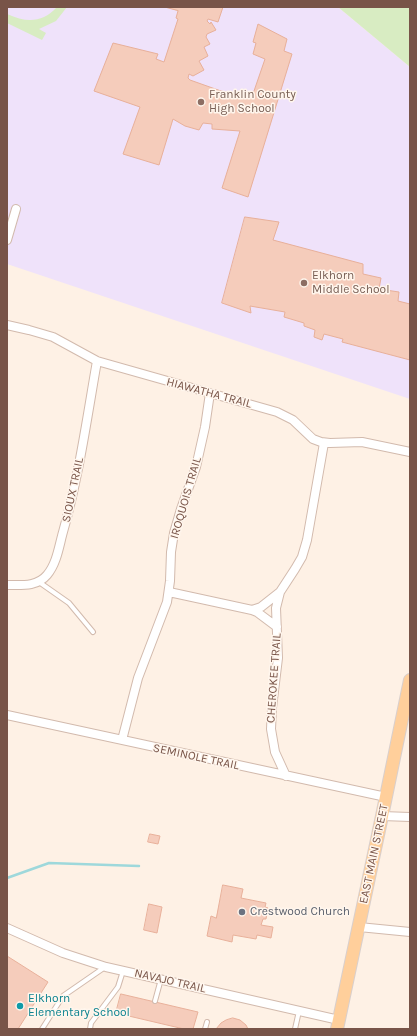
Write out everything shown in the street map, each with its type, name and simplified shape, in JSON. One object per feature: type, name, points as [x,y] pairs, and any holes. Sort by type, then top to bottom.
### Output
[{"type":"main road","name":"EAST MAIN STREET","points":[[338,1025],[386,797],[408,703],[410,680]]},
{"type":"street","points":[[7,240],[16,209]]},
{"type":"street","name":"HIAWATHA TRAIL","points":[[7,325],[54,337],[97,361],[246,402],[285,416],[293,420],[313,439],[324,443]]},
{"type":"street","name":"SIOUX TRAIL","points":[[38,582],[47,575],[56,560],[71,503],[97,361]]},
{"type":"street","name":"IROQUOIS TRAIL","points":[[122,740],[138,678],[169,592],[171,552],[174,533],[196,467],[205,427],[210,393]]},
{"type":"street","points":[[324,443],[362,442],[410,452]]},
{"type":"street","name":"CHEROKEE TRAIL","points":[[286,776],[275,752],[271,729],[278,658],[278,627],[276,608],[280,592],[302,557],[307,540],[324,443]]},
{"type":"street","points":[[7,585],[27,585],[38,582]]},
{"type":"street","points":[[169,592],[252,610],[278,627]]},
{"type":"street","points":[[252,610],[261,607],[280,592]]},
{"type":"street","name":"SEMINOLE TRAIL","points":[[7,715],[386,797]]},
{"type":"street","points":[[382,816],[410,817]]},
{"type":"street","points":[[359,927],[410,932]]},
{"type":"street","name":"NAVAJO TRAIL","points":[[7,928],[63,953],[106,967],[299,1011],[338,1025]]},
{"type":"lane","points":[[38,582],[69,603],[93,632]]},
{"type":"lane","points":[[42,1029],[63,996],[106,967]]},
{"type":"lane","points":[[90,1029],[91,1023],[118,987],[123,970]]},
{"type":"lane","points":[[155,1001],[161,979]]},
{"type":"lane","points":[[295,1029],[299,1011]]},
{"type":"lane","points":[[206,1029],[207,1022]]},
{"type":"shaded area","points":[[7,7],[338,7],[410,67],[410,399],[7,264]]},
{"type":"green space","points":[[57,7],[67,7],[56,21],[39,29],[46,33],[42,40],[7,23],[7,14],[21,19],[34,20],[46,16]]},
{"type":"green space","points":[[338,7],[410,7],[410,67]]},
{"type":"building","name":"Franklin County High School","points":[[165,7],[223,7],[218,22],[208,19],[207,21],[210,24],[211,22],[216,30],[207,34],[206,37],[210,44],[204,47],[208,56],[199,61],[204,70],[193,76],[189,74],[188,78],[221,91],[249,97],[254,91],[265,59],[253,54],[256,43],[253,42],[258,24],[287,39],[284,51],[292,54],[248,197],[222,188],[240,131],[212,129],[212,124],[203,123],[199,130],[185,126],[173,119],[159,165],[123,154],[140,107],[94,91],[113,43],[158,54],[156,59],[164,62],[178,19],[176,18],[178,11]]},
{"type":"building","name":"Elkhorn Middle School","points":[[245,217],[279,222],[273,240],[363,264],[363,274],[381,278],[379,289],[399,292],[398,301],[410,304],[410,360],[342,342],[343,339],[324,334],[322,340],[314,337],[315,330],[304,326],[304,323],[284,317],[285,312],[250,306],[251,313],[222,303]]},
{"type":"building","points":[[150,834],[160,836],[158,844],[148,842]]},
{"type":"building","name":"Crestwood Church","points":[[223,885],[243,889],[241,898],[266,903],[265,907],[268,908],[266,919],[263,919],[261,925],[273,927],[271,938],[257,935],[256,939],[233,935],[232,942],[207,936],[211,916],[216,918]]},
{"type":"building","points":[[149,904],[162,907],[157,933],[144,930]]},
{"type":"building","name":"Elkhorn Elementary School","points":[[7,956],[48,982],[18,1029],[7,1029]]},
{"type":"building","points":[[121,994],[198,1012],[193,1029],[184,1029],[116,1013]]},
{"type":"building","points":[[233,1018],[240,1020],[248,1029],[216,1029],[221,1023]]},
{"type":"waterway","points":[[7,878],[49,863],[139,866]]},
{"type":"place","name":"Franklin County High School","points":[[201,102]]},
{"type":"place","name":"Elkhorn Middle School","points":[[304,283]]},
{"type":"place","name":"Crestwood Church","points":[[242,912]]},
{"type":"place","name":"Elkhorn Elementary School","points":[[20,1006]]}]
